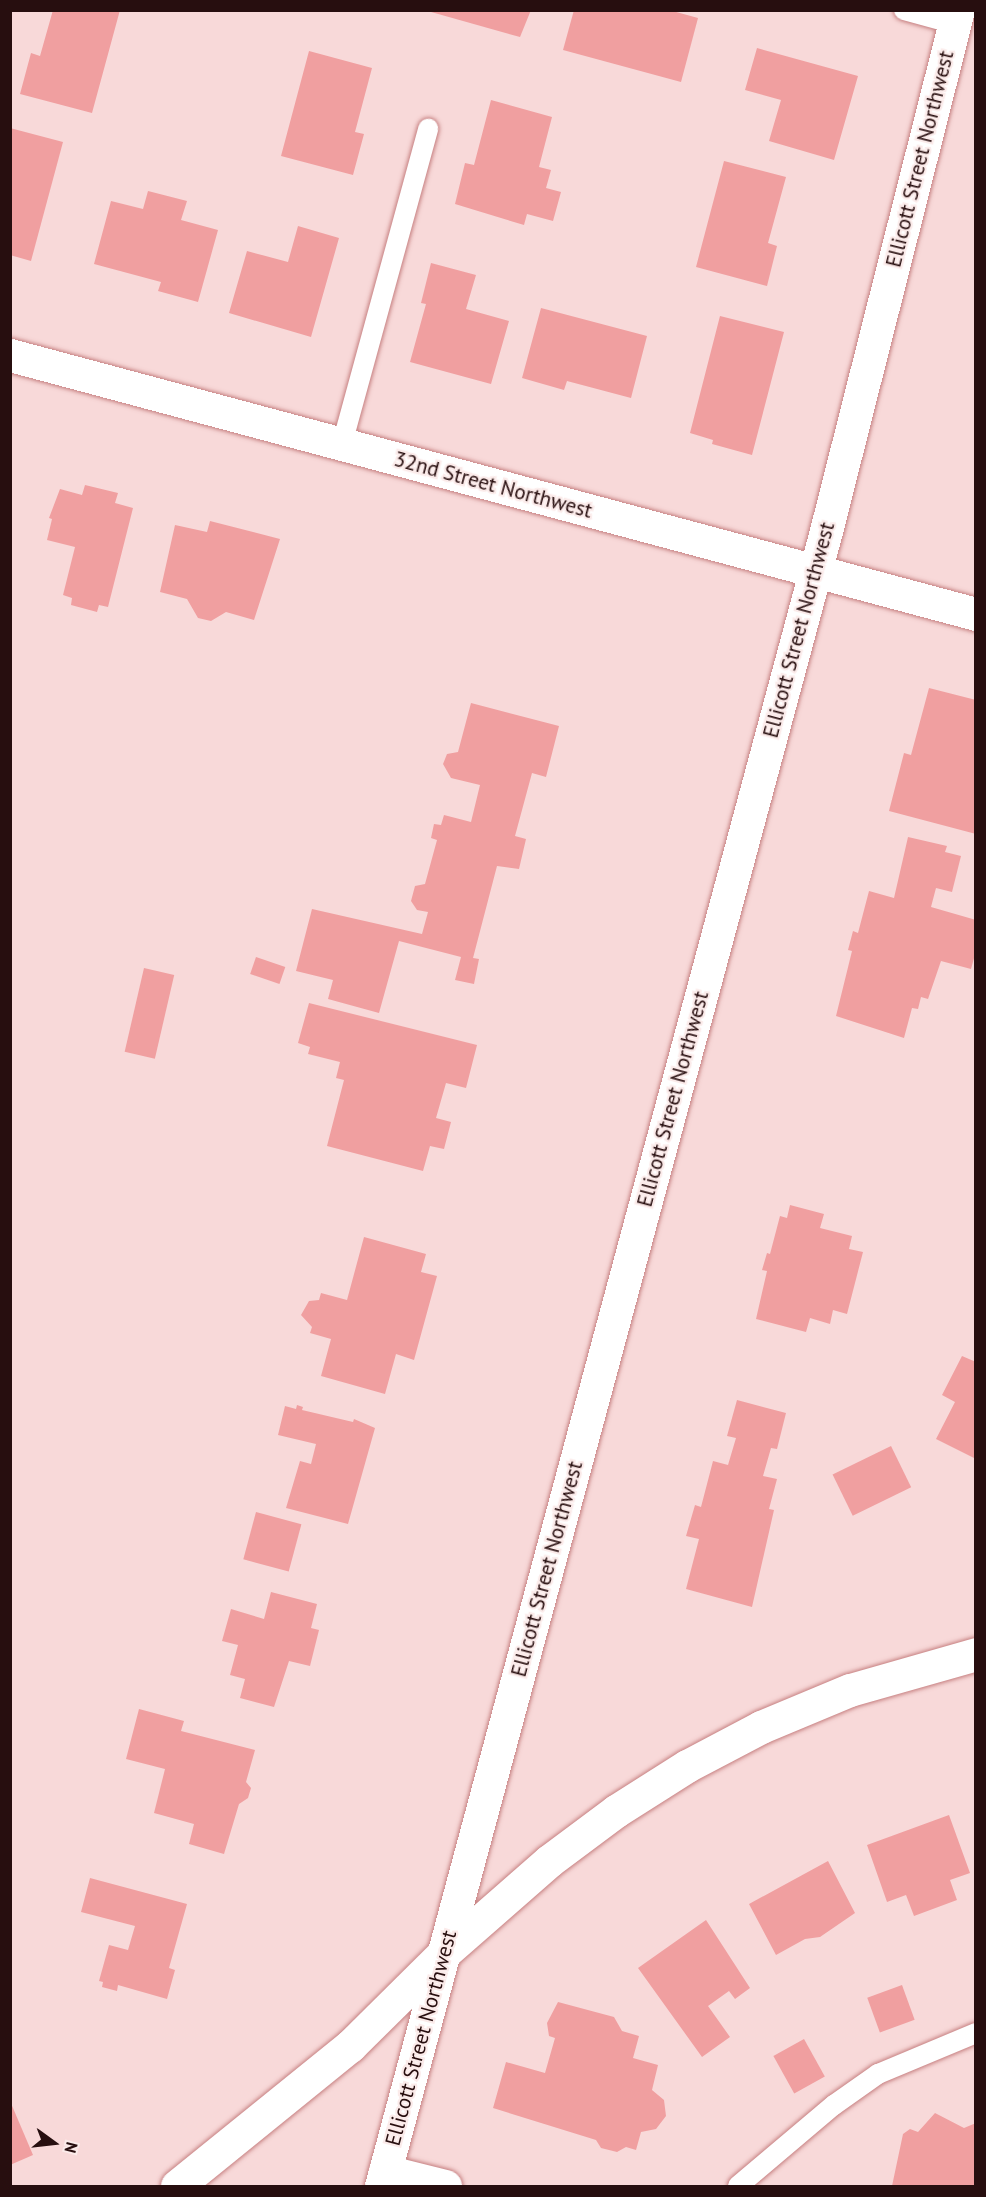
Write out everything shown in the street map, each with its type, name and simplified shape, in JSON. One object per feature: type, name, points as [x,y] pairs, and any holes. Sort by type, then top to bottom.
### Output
[{"type":"street","name":"Ellicott Street Northwest","points":[[383,2179],[815,571],[957,17]]},
{"type":"street","name":"32nd Street Northwest","points":[[10,355],[975,614]]},
{"type":"street","points":[[177,2187],[350,2046],[444,1953],[558,1854],[616,1811],[687,1766],[818,1702],[916,1669],[975,1654]]},
{"type":"street","points":[[383,2179],[445,2187]]},
{"type":"lane","points":[[904,10],[957,17]]},
{"type":"lane","points":[[342,444],[428,129]]},
{"type":"lane","points":[[738,2187],[834,2105],[878,2074],[975,2033]]},
{"type":"building","points":[[53,10],[120,10],[92,113],[20,94],[31,53],[40,56]]},
{"type":"building","points":[[424,10],[531,10],[520,37]]},
{"type":"building","points":[[574,10],[669,10],[698,18],[681,82],[563,50]]},
{"type":"building","points":[[757,48],[858,76],[834,160],[769,141],[781,100],[745,90]]},
{"type":"building","points":[[309,51],[372,68],[355,132],[364,134],[353,175],[281,156]]},
{"type":"building","points":[[491,100],[552,117],[539,167],[551,170],[546,188],[561,192],[553,221],[527,214],[524,225],[455,204],[465,163],[474,165]]},
{"type":"building","points":[[10,128],[63,142],[31,261],[10,255]]},
{"type":"building","points":[[724,161],[786,177],[768,243],[777,246],[767,286],[696,267]]},
{"type":"building","points":[[148,191],[187,201],[181,220],[218,230],[198,302],[158,291],[161,282],[94,264],[111,201],[143,209]]},
{"type":"building","points":[[298,226],[339,238],[311,337],[229,313],[247,251],[288,262]]},
{"type":"building","points":[[431,263],[476,275],[466,309],[509,321],[491,384],[410,362],[426,304],[421,303]]},
{"type":"building","points":[[541,308],[647,336],[631,398],[567,381],[564,390],[522,378]]},
{"type":"building","points":[[720,316],[784,332],[752,455],[712,444],[713,440],[690,433]]},
{"type":"building","points":[[85,485],[118,493],[115,503],[133,508],[108,607],[99,605],[97,612],[71,605],[72,598],[63,595],[75,547],[47,540],[52,519],[49,518],[60,489],[82,495]]},
{"type":"building","points":[[210,521],[280,539],[254,620],[226,612],[211,621],[198,618],[187,599],[160,592],[175,525],[207,532]]},
{"type":"building","points":[[929,688],[976,700],[976,834],[889,811],[904,753],[911,755]]},
{"type":"building","points":[[471,703],[559,726],[546,777],[532,773],[515,836],[526,839],[519,869],[497,866],[473,958],[479,959],[474,984],[455,980],[461,957],[399,941],[379,1013],[328,999],[333,980],[296,971],[312,909],[422,934],[428,912],[417,910],[411,901],[415,886],[425,884],[437,840],[431,838],[434,824],[441,825],[444,815],[471,822],[480,785],[451,778],[443,764],[447,754],[458,752]]},
{"type":"building","points":[[908,837],[947,846],[945,852],[961,856],[952,892],[936,888],[931,907],[976,920],[976,951],[971,969],[941,961],[928,999],[921,997],[918,1009],[912,1008],[904,1038],[836,1016],[852,951],[848,950],[853,931],[858,933],[869,891],[894,898]]},
{"type":"building","points":[[256,957],[285,967],[279,984],[250,974]]},
{"type":"building","points":[[144,968],[174,975],[155,1059],[125,1052]]},
{"type":"building","points":[[309,1003],[477,1045],[466,1088],[446,1083],[436,1118],[451,1122],[444,1149],[430,1146],[423,1171],[327,1146],[344,1080],[336,1078],[340,1062],[308,1054],[310,1047],[298,1043]]},
{"type":"building","points":[[790,1205],[824,1214],[820,1228],[852,1236],[849,1249],[863,1252],[847,1314],[833,1310],[830,1324],[810,1318],[806,1332],[756,1319],[767,1271],[762,1270],[767,1253],[770,1254],[780,1216],[787,1218]]},
{"type":"building","points":[[364,1237],[426,1254],[421,1272],[437,1276],[414,1360],[396,1354],[385,1394],[321,1376],[331,1339],[310,1333],[312,1327],[301,1315],[309,1301],[319,1300],[321,1293],[347,1300]]},
{"type":"building","points":[[962,1356],[976,1362],[976,1459],[936,1439],[955,1402],[942,1395]]},
{"type":"building","points":[[737,1400],[786,1413],[777,1449],[771,1448],[763,1476],[777,1479],[769,1509],[774,1510],[752,1607],[686,1589],[699,1539],[686,1536],[695,1505],[701,1507],[713,1461],[728,1465],[736,1438],[727,1436]]},
{"type":"building","points":[[297,1405],[303,1407],[302,1410],[353,1422],[354,1419],[375,1428],[348,1524],[286,1508],[300,1461],[311,1464],[316,1444],[278,1435],[285,1406],[296,1409]]},
{"type":"building","points":[[891,1446],[911,1487],[853,1516],[833,1474]]},
{"type":"building","points":[[256,1512],[301,1524],[289,1571],[243,1559]]},
{"type":"building","points":[[271,1592],[317,1604],[311,1628],[319,1630],[310,1666],[289,1661],[274,1707],[240,1698],[245,1679],[230,1675],[238,1645],[222,1641],[231,1609],[264,1619]]},
{"type":"building","points":[[139,1709],[184,1721],[181,1731],[255,1750],[246,1782],[251,1788],[248,1798],[239,1804],[224,1854],[189,1844],[194,1824],[154,1813],[165,1769],[126,1759]]},
{"type":"building","points":[[949,1815],[970,1873],[950,1880],[957,1900],[914,1916],[906,1895],[887,1902],[867,1845]]},
{"type":"building","points":[[828,1861],[855,1913],[820,1937],[805,1939],[776,1955],[749,1904]]},
{"type":"building","points":[[90,1878],[187,1904],[169,1968],[175,1970],[167,1999],[118,1985],[117,1991],[102,1987],[103,1982],[99,1981],[109,1945],[128,1950],[135,1926],[81,1912]]},
{"type":"building","points":[[706,1920],[750,1988],[735,1999],[729,1991],[708,2006],[730,2037],[702,2057],[638,1968]]},
{"type":"building","points":[[902,1985],[915,2020],[880,2032],[867,1998]]},
{"type":"building","points":[[558,2002],[614,2017],[622,2031],[639,2036],[633,2058],[658,2065],[652,2090],[664,2100],[666,2116],[656,2129],[641,2132],[636,2150],[626,2147],[617,2152],[601,2148],[596,2140],[493,2108],[506,2062],[545,2073],[555,2038],[549,2036],[547,2023]]},
{"type":"building","points":[[804,2039],[825,2077],[794,2094],[773,2056]]},
{"type":"building","points":[[10,2101],[33,2155],[10,2165]]},
{"type":"building","points":[[935,2113],[964,2128],[976,2123],[976,2186],[892,2186],[903,2134],[910,2129],[918,2132]]}]
